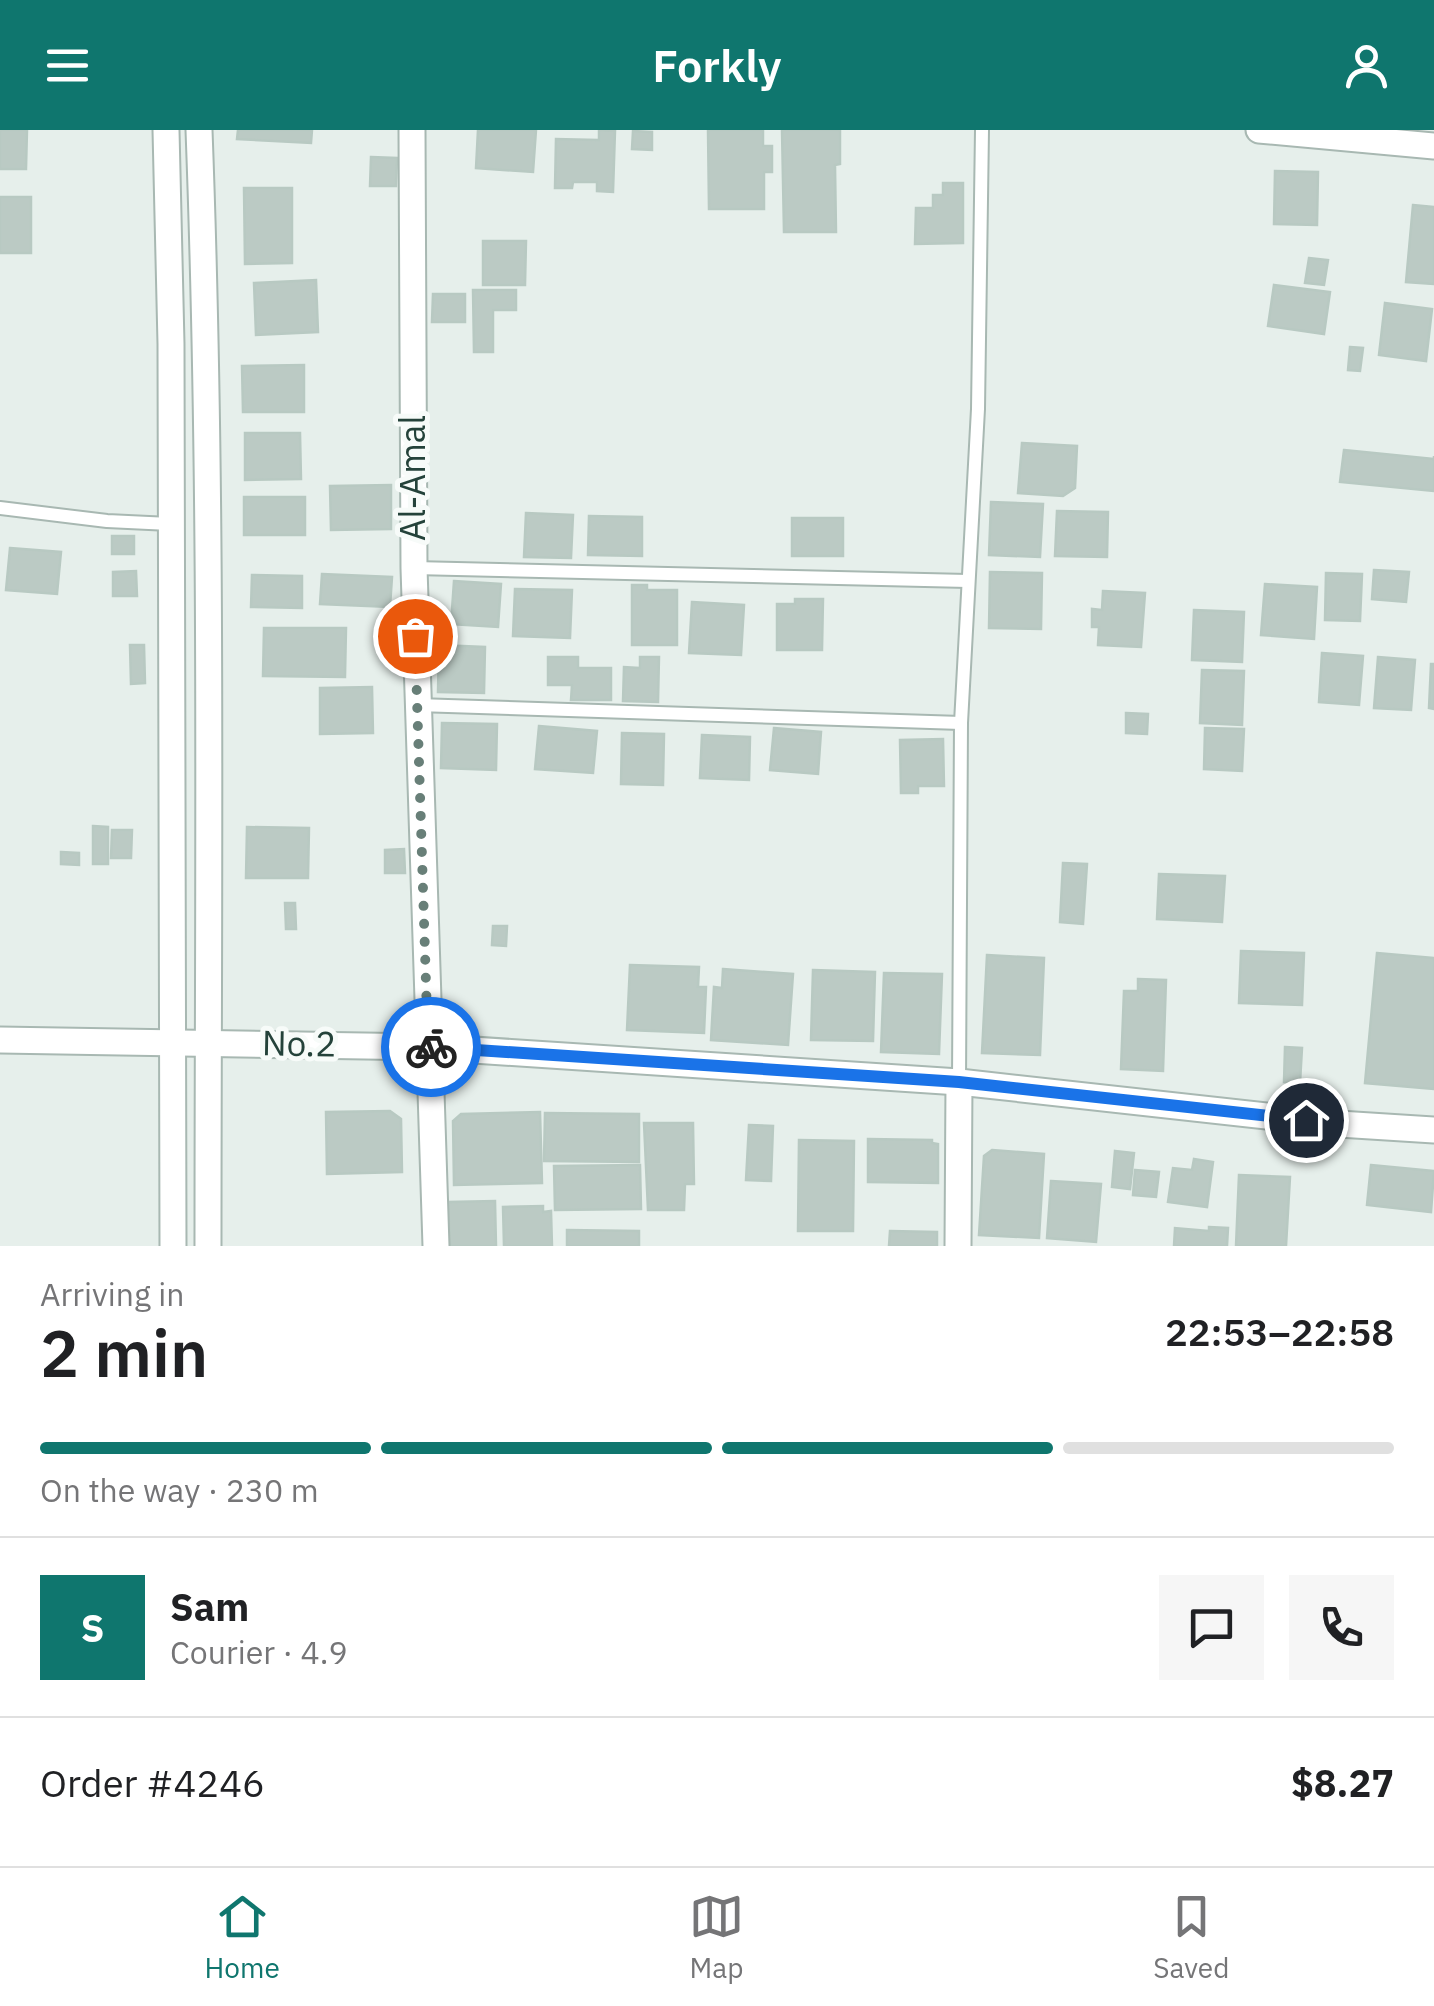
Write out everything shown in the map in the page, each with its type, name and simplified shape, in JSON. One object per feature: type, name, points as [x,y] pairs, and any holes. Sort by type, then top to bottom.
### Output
[{"type":"street","points":[[166,130],[171,344],[172,1246]]},
{"type":"street","points":[[198,130],[209,518],[208,1246]]},
{"type":"street","name":"Al-Amal","points":[[412,130],[414,568],[436,1246]]},
{"type":"street","points":[[1260,130],[1390,136],[1434,146]]},
{"type":"street","name":"No.2","points":[[0,1040],[428,1047],[959,1082],[1339,1124],[1434,1130]]},
{"type":"street","points":[[958,1246],[959,1082]]},
{"type":"lane","points":[[959,1082],[961,723],[978,410],[982,130]]},
{"type":"lane","points":[[0,508],[170,524]]},
{"type":"lane","points":[[414,568],[968,580]]},
{"type":"lane","points":[[417,705],[961,723]]},
{"type":"building","points":[[0,130],[27,130],[26,169],[0,169]]},
{"type":"building","points":[[238,130],[312,130],[311,143],[237,139]]},
{"type":"building","points":[[478,130],[536,130],[533,172],[476,168]]},
{"type":"building","points":[[599,130],[615,131],[613,192],[597,191],[597,182],[573,182],[572,188],[555,188],[556,139],[599,140]]},
{"type":"building","points":[[708,130],[763,130],[763,146],[772,146],[772,172],[764,172],[764,209],[709,209]]},
{"type":"building","points":[[782,130],[840,130],[840,164],[835,165],[836,232],[784,232]]},
{"type":"building","points":[[633,131],[652,132],[652,150],[632,149]]},
{"type":"building","points":[[371,157],[397,158],[396,186],[370,186]]},
{"type":"building","points":[[1275,171],[1318,172],[1317,225],[1274,224]]},
{"type":"building","points":[[943,183],[963,183],[963,243],[915,244],[916,208],[933,208],[933,195],[943,195]]},
{"type":"building","points":[[244,188],[292,188],[292,263],[245,264]]},
{"type":"building","points":[[0,197],[31,197],[31,253],[0,253]]},
{"type":"building","points":[[1413,205],[1434,207],[1434,284],[1406,282]]},
{"type":"building","points":[[483,241],[526,241],[525,285],[483,285]]},
{"type":"building","points":[[1309,258],[1328,260],[1324,285],[1305,283]]},
{"type":"building","points":[[316,280],[318,332],[256,335],[254,283]]},
{"type":"building","points":[[1274,285],[1330,292],[1324,334],[1268,326]]},
{"type":"building","points":[[473,290],[516,290],[516,310],[493,310],[493,352],[474,352]]},
{"type":"building","points":[[433,294],[465,294],[465,322],[432,322]]},
{"type":"building","points":[[1385,303],[1432,309],[1426,361],[1379,355]]},
{"type":"building","points":[[1350,347],[1363,348],[1360,371],[1348,370]]},
{"type":"building","points":[[304,365],[304,412],[243,412],[242,366]]},
{"type":"building","points":[[245,433],[300,433],[301,479],[245,480]]},
{"type":"building","points":[[1022,443],[1077,446],[1075,488],[1063,496],[1018,493]]},
{"type":"building","points":[[1344,450],[1434,459],[1434,491],[1340,482]]},
{"type":"building","points":[[391,485],[391,529],[331,530],[330,486]]},
{"type":"building","points":[[244,497],[305,497],[305,535],[244,535]]},
{"type":"building","points":[[991,502],[1043,504],[1040,557],[989,555]]},
{"type":"building","points":[[1057,511],[1108,512],[1107,557],[1055,556]]},
{"type":"building","points":[[526,513],[573,515],[571,558],[524,557]]},
{"type":"building","points":[[589,516],[642,517],[642,556],[588,555]]},
{"type":"building","points":[[792,518],[843,518],[843,556],[792,556]]},
{"type":"building","points":[[112,536],[134,536],[134,554],[112,554]]},
{"type":"building","points":[[10,548],[61,552],[57,594],[6,590]]},
{"type":"building","points":[[1374,570],[1409,572],[1406,602],[1372,599]]},
{"type":"building","points":[[136,571],[137,596],[113,596],[113,572]]},
{"type":"building","points":[[990,572],[1042,573],[1041,629],[989,628]]},
{"type":"building","points":[[1326,573],[1362,574],[1360,621],[1325,620]]},
{"type":"building","points":[[322,574],[392,577],[390,607],[320,604]]},
{"type":"building","points":[[252,575],[302,576],[302,608],[251,607]]},
{"type":"building","points":[[454,581],[501,584],[498,627],[451,624]]},
{"type":"building","points":[[1265,584],[1317,587],[1314,639],[1261,635]]},
{"type":"building","points":[[632,585],[647,585],[647,590],[677,590],[677,645],[632,645]]},
{"type":"building","points":[[515,589],[572,590],[570,638],[513,636]]},
{"type":"building","points":[[1103,591],[1145,593],[1141,647],[1098,645],[1099,627],[1092,627],[1092,609],[1102,610]]},
{"type":"building","points":[[795,599],[823,599],[822,650],[777,650],[777,604],[795,604]]},
{"type":"building","points":[[692,602],[744,605],[741,655],[689,653]]},
{"type":"building","points":[[1194,610],[1244,612],[1242,662],[1192,660]]},
{"type":"building","points":[[264,628],[346,628],[345,677],[263,676]]},
{"type":"building","points":[[130,645],[144,645],[145,683],[131,684]]},
{"type":"building","points":[[439,645],[485,647],[484,693],[438,692]]},
{"type":"building","points":[[1322,653],[1363,656],[1359,705],[1319,702]]},
{"type":"building","points":[[548,657],[578,657],[578,668],[611,668],[611,700],[571,700],[572,685],[548,685]]},
{"type":"building","points":[[640,657],[659,657],[658,702],[623,701],[624,667],[640,668]]},
{"type":"building","points":[[1378,657],[1415,660],[1411,710],[1374,708]]},
{"type":"building","points":[[1434,664],[1434,709],[1429,708]]},
{"type":"building","points":[[1202,670],[1244,671],[1242,725],[1200,723]]},
{"type":"building","points":[[372,687],[373,733],[320,734],[320,688]]},
{"type":"building","points":[[1126,713],[1148,714],[1147,734],[1126,733]]},
{"type":"building","points":[[442,723],[497,724],[496,770],[441,768]]},
{"type":"building","points":[[539,726],[597,731],[593,773],[535,769]]},
{"type":"building","points":[[774,728],[821,732],[818,774],[770,770]]},
{"type":"building","points":[[1205,728],[1244,729],[1242,771],[1204,769]]},
{"type":"building","points":[[622,733],[664,734],[663,785],[621,784]]},
{"type":"building","points":[[702,735],[750,737],[749,780],[700,778]]},
{"type":"building","points":[[943,739],[944,786],[918,786],[918,793],[901,793],[900,740]]},
{"type":"building","points":[[93,826],[108,827],[108,864],[93,864]]},
{"type":"building","points":[[247,827],[309,828],[308,878],[246,878]]},
{"type":"building","points":[[112,830],[132,830],[131,858],[111,858]]},
{"type":"building","points":[[404,849],[405,873],[385,873],[385,850]]},
{"type":"building","points":[[61,852],[79,853],[79,865],[61,864]]},
{"type":"building","points":[[1063,863],[1087,864],[1083,924],[1060,922]]},
{"type":"building","points":[[1159,874],[1225,876],[1222,922],[1157,919]]},
{"type":"building","points":[[285,903],[295,903],[296,929],[286,929]]},
{"type":"building","points":[[493,926],[507,926],[506,946],[492,945]]},
{"type":"building","points":[[1241,951],[1304,953],[1302,1005],[1239,1003]]},
{"type":"building","points":[[1377,953],[1434,958],[1434,1089],[1365,1083]]},
{"type":"building","points":[[987,955],[1044,958],[1040,1055],[982,1053]]},
{"type":"building","points":[[630,965],[699,967],[698,987],[706,987],[704,1033],[627,1030]]},
{"type":"building","points":[[723,969],[793,974],[788,1045],[711,1040],[714,987],[722,988]]},
{"type":"building","points":[[813,970],[875,972],[873,1041],[811,1040]]},
{"type":"building","points":[[884,973],[942,974],[939,1054],[881,1052]]},
{"type":"building","points":[[1138,979],[1166,980],[1163,1071],[1121,1069],[1124,991],[1138,991]]},
{"type":"building","points":[[1285,1047],[1302,1048],[1300,1083],[1284,1082]]},
{"type":"building","points":[[390,1111],[401,1119],[402,1172],[327,1174],[326,1112]]},
{"type":"building","points":[[540,1112],[542,1183],[454,1185],[453,1121],[461,1114]]},
{"type":"building","points":[[545,1113],[639,1114],[639,1162],[544,1161]]},
{"type":"building","points":[[644,1123],[693,1123],[694,1184],[685,1184],[684,1210],[648,1210]]},
{"type":"building","points":[[749,1125],[773,1126],[771,1181],[746,1180]]},
{"type":"building","points":[[868,1139],[932,1140],[938,1144],[938,1183],[868,1182]]},
{"type":"building","points":[[799,1140],[854,1141],[853,1231],[798,1231]]},
{"type":"building","points":[[992,1150],[1044,1154],[1039,1238],[979,1235],[984,1156]]},
{"type":"building","points":[[1115,1151],[1134,1153],[1130,1189],[1112,1187]]},
{"type":"building","points":[[1194,1159],[1213,1162],[1207,1207],[1168,1202],[1173,1168],[1192,1170]]},
{"type":"building","points":[[640,1165],[641,1209],[555,1210],[554,1166]]},
{"type":"building","points":[[1371,1165],[1434,1171],[1431,1212],[1367,1205]]},
{"type":"building","points":[[1135,1170],[1159,1172],[1156,1197],[1133,1195]]},
{"type":"building","points":[[1239,1175],[1290,1177],[1286,1246],[1236,1246]]},
{"type":"building","points":[[1051,1181],[1101,1184],[1096,1242],[1047,1238]]},
{"type":"building","points":[[495,1201],[496,1246],[450,1246],[448,1202]]},
{"type":"building","points":[[543,1206],[543,1212],[551,1211],[552,1246],[504,1246],[503,1207]]},
{"type":"building","points":[[1209,1227],[1228,1228],[1227,1246],[1174,1246],[1175,1228],[1209,1231]]},
{"type":"building","points":[[567,1230],[639,1231],[639,1246],[567,1246]]},
{"type":"building","points":[[890,1231],[937,1232],[937,1246],[889,1246]]},
{"type":"way so far","points":[[415,636],[431,1047]]},
{"type":"route","points":[[431,1047],[959,1082],[1306,1120]]}]
